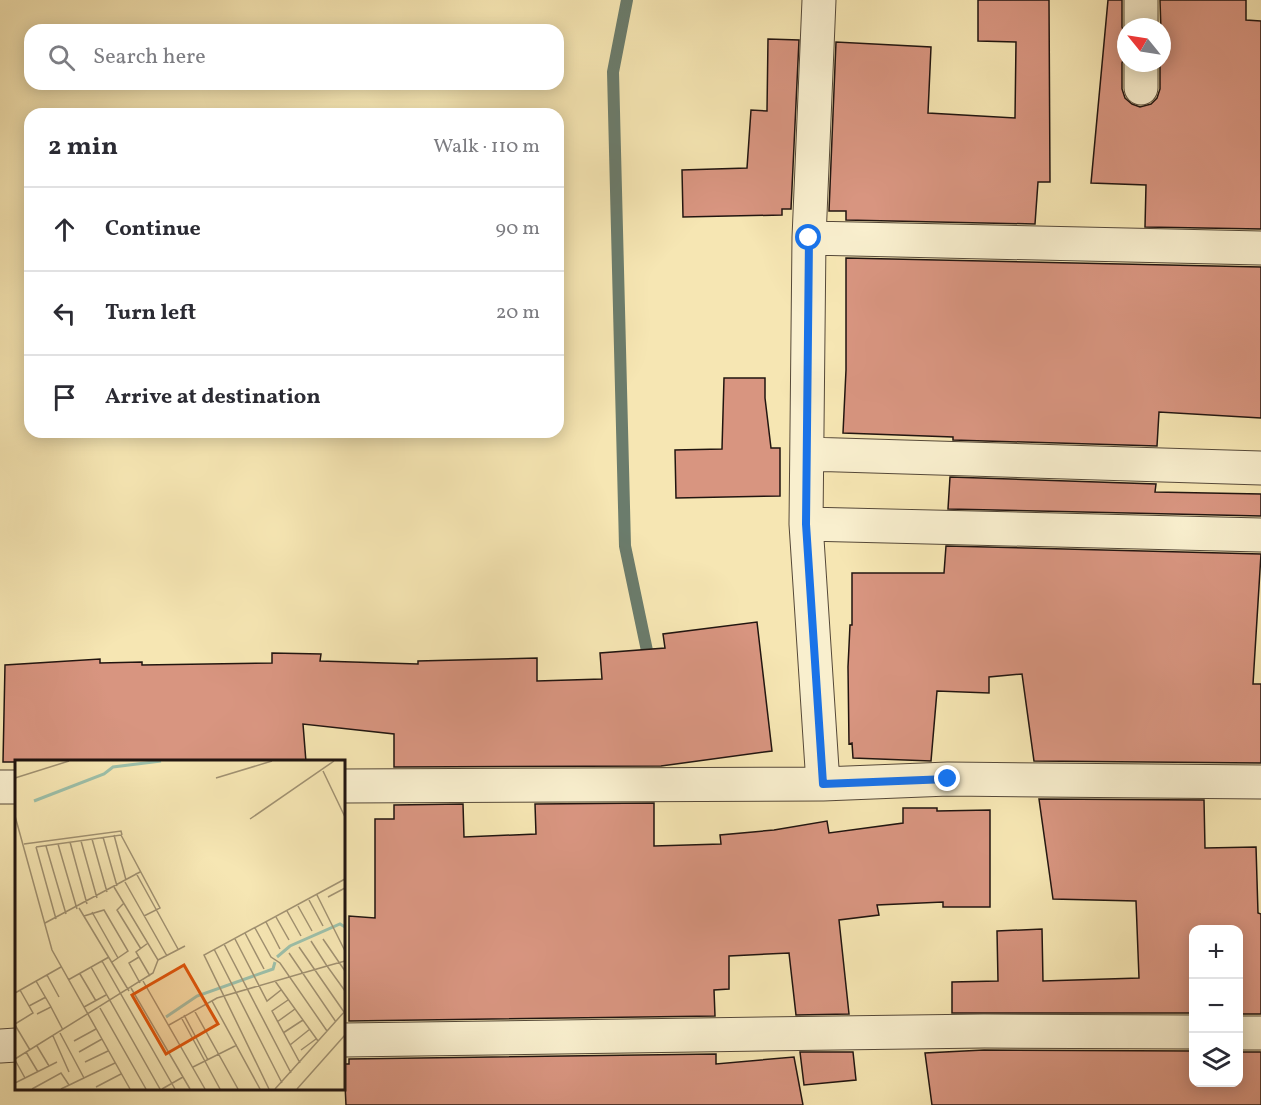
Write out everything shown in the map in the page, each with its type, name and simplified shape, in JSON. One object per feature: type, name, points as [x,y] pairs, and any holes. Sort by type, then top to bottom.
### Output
[{"type":"street","points":[[819,0],[809,238],[806,524],[823,784]]},
{"type":"street","points":[[1141,0],[1141,18]]},
{"type":"street","points":[[809,238],[1261,248]]},
{"type":"street","points":[[807,454],[1261,468]]},
{"type":"street","points":[[806,524],[1261,535]]},
{"type":"street","points":[[345,786],[823,784],[948,779],[1261,782]]},
{"type":"street","points":[[345,1040],[984,1031],[1189,1032]]},
{"type":"street","points":[[1243,1033],[1261,1033]]},
{"type":"street","points":[[0,1046],[15,1045]]},
{"type":"building","points":[[978,0],[1049,0],[1050,182],[1038,182],[1035,224],[846,220],[846,211],[829,211],[836,42],[931,47],[928,113],[1015,118],[1016,42],[978,41]]},
{"type":"building","points":[[1108,0],[1122,0],[1122,18],[1117,18],[1117,72],[1122,72],[1122,89],[1125,98],[1140,107],[1151,104],[1157,98],[1160,89],[1160,72],[1171,72],[1171,18],[1161,18],[1160,0],[1246,0],[1246,20],[1261,21],[1261,229],[1145,227],[1146,185],[1091,183]]},
{"type":"building","points":[[768,39],[799,40],[791,209],[782,209],[782,215],[683,217],[682,170],[747,168],[751,110],[767,111]]},
{"type":"building","points":[[846,258],[1261,267],[1261,418],[1159,412],[1157,446],[953,440],[953,437],[843,433],[846,370]]},
{"type":"building","points":[[724,378],[765,378],[771,448],[780,448],[780,496],[676,498],[675,450],[722,449]]},
{"type":"building","points":[[950,477],[1156,484],[1155,492],[1261,494],[1261,516],[948,509]]},
{"type":"building","points":[[946,546],[1261,554],[1253,684],[1261,684],[1261,763],[1034,761],[1022,674],[989,677],[989,693],[937,691],[931,761],[853,758],[852,743],[849,744],[848,667],[850,625],[852,625],[852,573],[944,573]]},
{"type":"building","points":[[757,622],[772,751],[661,766],[394,767],[394,734],[303,724],[306,760],[15,760],[15,762],[3,762],[5,665],[100,659],[100,663],[142,662],[142,665],[272,663],[272,653],[321,654],[320,661],[418,664],[418,661],[537,658],[537,681],[602,679],[600,653],[665,648],[663,634]]},
{"type":"building","points":[[1039,799],[1204,800],[1205,848],[1256,847],[1258,913],[1261,914],[1261,1014],[1243,1014],[1243,925],[1189,925],[1189,1013],[952,1013],[952,982],[998,981],[997,931],[1042,929],[1043,981],[1139,978],[1136,901],[1053,899]]},
{"type":"building","points":[[654,803],[654,846],[721,844],[720,835],[774,830],[827,821],[829,833],[903,823],[903,808],[937,808],[937,811],[990,810],[990,907],[943,907],[943,902],[877,905],[879,915],[839,920],[849,1014],[796,1015],[789,953],[729,956],[729,989],[714,990],[715,1016],[349,1021],[349,916],[375,918],[375,819],[394,819],[394,805],[463,804],[464,837],[536,834],[535,804]]},
{"type":"building","points":[[984,1050],[1189,1051],[1189,1087],[1243,1087],[1243,1052],[1261,1052],[1261,1105],[932,1105],[925,1053]]},
{"type":"building","points":[[800,1052],[853,1052],[856,1080],[804,1085]]},
{"type":"building","points":[[716,1054],[716,1064],[794,1057],[803,1105],[346,1105],[345,1064],[349,1064],[349,1059]]},
{"type":"waterway","points":[[627,0],[613,72],[625,546],[650,665]]},
{"type":"route","points":[[809,238],[806,524],[823,784],[948,779]]}]
